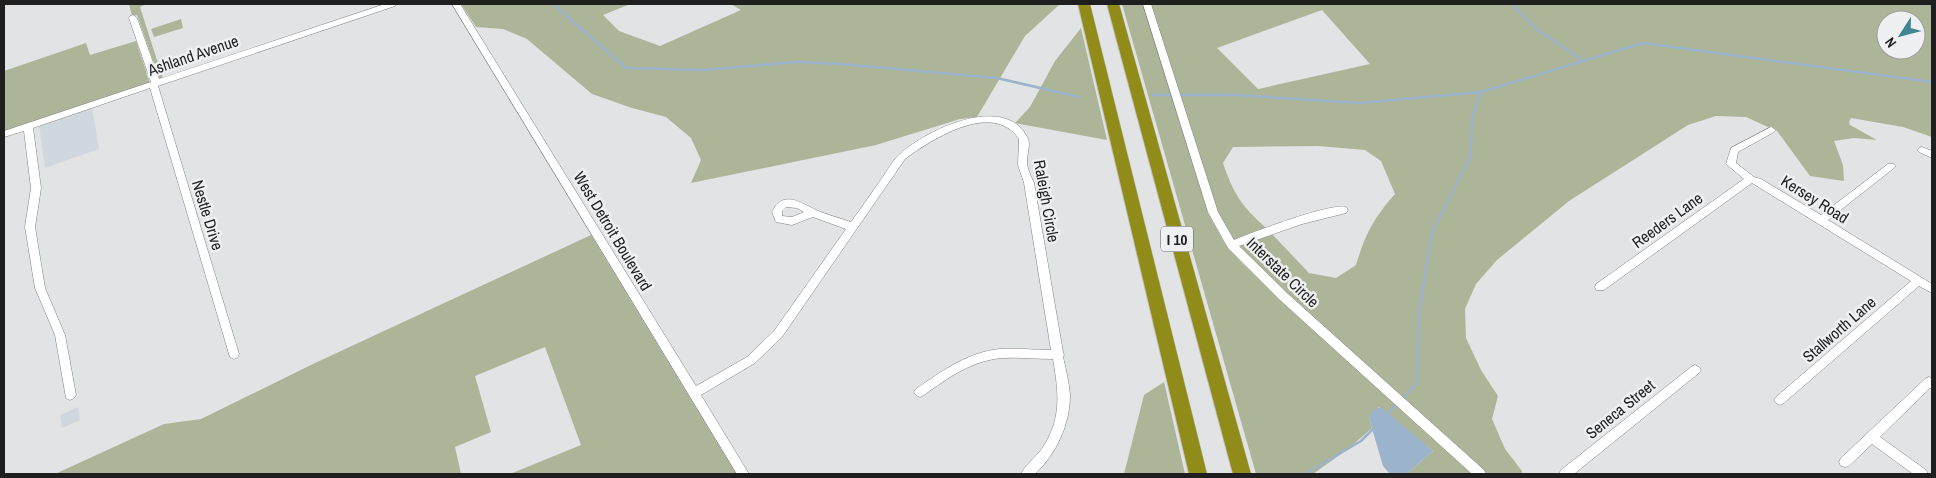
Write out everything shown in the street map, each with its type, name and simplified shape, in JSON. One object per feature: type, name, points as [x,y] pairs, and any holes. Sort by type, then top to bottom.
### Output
[{"type":"highway","name":"I 10","points":[[1084,4],[1198,474]]},
{"type":"highway","name":"I 10","points":[[1113,4],[1242,474]]},
{"type":"street","name":"Ashland Avenue","points":[[4,134],[392,4]]},
{"type":"street","name":"West Detroit Boulevard","points":[[456,4],[743,474]]},
{"type":"street","name":"Interstate Circle","points":[[1147,4],[1213,212],[1232,245],[1246,262],[1480,474]]},
{"type":"street","name":"Nestle Drive","points":[[133,18],[234,354]]},
{"type":"street","name":"Raleigh Circle","points":[[694,393],[736,370],[778,334],[896,164],[910,151],[926,140],[960,124],[978,120],[998,121],[1018,130],[1024,141],[1023,163],[1029,183],[1064,393],[1062,418],[1057,435],[1050,447],[1027,474]]},
{"type":"street","points":[[28,126],[36,188],[30,228],[40,288],[60,335],[70,395]]},
{"type":"street","name":"Kersey Road","points":[[1771,130],[1734,150],[1731,164],[1751,179],[1758,181],[1927,284]]},
{"type":"street","points":[[1922,150],[1932,155]]},
{"type":"street","points":[[1821,220],[1891,166]]},
{"type":"street","name":"Reeders Lane","points":[[1600,286],[1751,179]]},
{"type":"street","points":[[1232,245],[1317,214],[1343,210]]},
{"type":"street","points":[[814,213],[853,227]]},
{"type":"street","name":"Stallworth Lane","points":[[1780,400],[1927,284]]},
{"type":"street","points":[[920,392],[962,366],[985,356],[997,354],[1059,355]]},
{"type":"street","name":"Seneca Street","points":[[1565,474],[1695,370]]},
{"type":"street","points":[[1845,462],[1929,382],[1932,384]]},
{"type":"street","points":[[1871,437],[1922,474]]},
{"type":"shaded area","points":[[92,107],[99,149],[45,168],[39,125]]},
{"type":"shaded area","points":[[78,407],[80,420],[62,428],[60,415]]},
{"type":"green space","points":[[129,4],[147,4],[140,7],[163,79],[160,80],[137,15],[132,16]]},
{"type":"green space","points":[[461,4],[624,4],[628,5],[603,15],[619,31],[660,46],[741,10],[731,4],[1060,4],[1025,36],[977,117],[960,119],[876,145],[691,183],[701,160],[691,138],[666,117],[592,94],[527,39],[503,29],[476,27]]},
{"type":"green space","points":[[1122,4],[1143,4],[1208,213],[1225,244],[1280,299],[1473,474],[1406,474],[1433,451],[1379,407],[1369,418],[1372,428],[1348,449],[1313,474],[1256,474]]},
{"type":"green space","points":[[1151,4],[1932,4],[1932,137],[1903,127],[1851,118],[1850,125],[1877,140],[1854,138],[1834,141],[1843,165],[1844,181],[1810,176],[1777,131],[1771,126],[1768,127],[1746,117],[1716,116],[1688,125],[1569,201],[1497,260],[1476,284],[1465,309],[1466,338],[1481,370],[1498,396],[1492,419],[1505,449],[1522,471],[1522,474],[1487,474],[1288,295],[1238,246],[1272,234],[1309,273],[1336,278],[1356,265],[1371,227],[1395,194],[1381,161],[1365,150],[1318,146],[1233,147],[1223,163],[1227,174],[1239,199],[1266,228],[1234,240],[1217,212]],"holes":[[[1322,10],[1370,64],[1258,89],[1217,48]]]},
{"type":"green space","points":[[181,19],[183,28],[154,37],[151,29]]},
{"type":"green space","points":[[1081,28],[1107,140],[1015,123],[1030,107],[1055,61]]},
{"type":"green space","points":[[136,41],[150,83],[4,132],[4,71],[86,43],[90,55]]},
{"type":"green space","points":[[591,235],[736,474],[510,474],[581,445],[545,347],[475,376],[491,432],[455,447],[461,474],[55,474],[164,424],[201,419],[315,363]]},
{"type":"green space","points":[[1164,382],[1185,474],[1124,474],[1144,395]]},
{"type":"water","points":[[1381,407],[1433,451],[1406,474],[1390,474],[1383,466],[1369,418],[1373,410]]},
{"type":"waterway","points":[[553,4],[626,68],[703,70],[796,62],[841,64],[997,78],[1079,97]]},
{"type":"waterway","points":[[1512,4],[1535,28],[1582,60]]},
{"type":"waterway","points":[[1481,92],[1643,43],[1932,82]]},
{"type":"waterway","points":[[1153,95],[1235,95],[1360,103],[1481,92]]},
{"type":"waterway","points":[[1402,399],[1417,383],[1419,312],[1432,232],[1470,157],[1473,115],[1481,92]]},
{"type":"waterway","points":[[1386,415],[1398,403]]},
{"type":"waterway","points":[[1305,474],[1361,441],[1374,428]]}]
